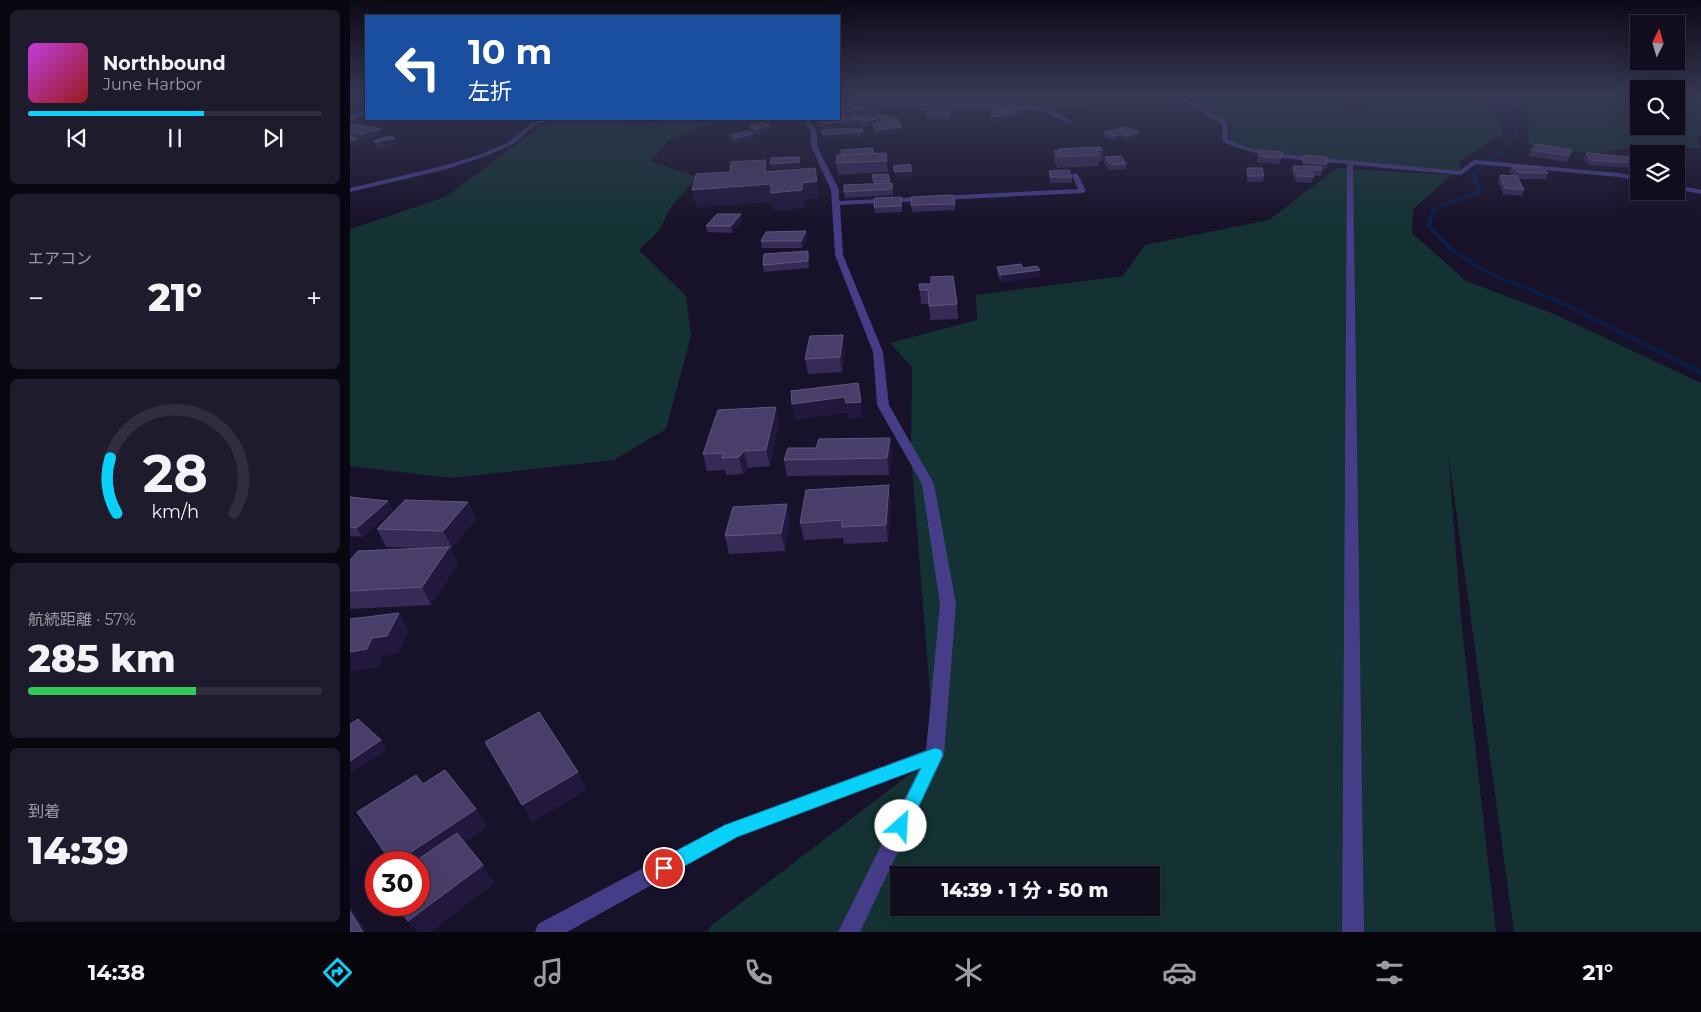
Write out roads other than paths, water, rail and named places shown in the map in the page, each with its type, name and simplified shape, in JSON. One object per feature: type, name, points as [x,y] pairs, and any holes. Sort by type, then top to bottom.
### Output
[{"type":"street","points":[[350,190],[445,168],[484,155],[511,143],[518,137]]},
{"type":"street","points":[[817,137],[814,146],[835,190],[839,255],[878,352],[884,405],[928,484],[948,604],[935,755],[849,932]]},
{"type":"street","points":[[1226,137],[1226,140],[1246,150],[1270,155],[1461,173],[1474,162],[1582,174],[1630,177]]},
{"type":"street","points":[[1350,166],[1353,932]]},
{"type":"street","points":[[836,203],[1082,191],[1076,176]]},
{"type":"street","points":[[1685,189],[1701,192]]},
{"type":"street","points":[[546,932],[731,831],[935,755]]},
{"type":"waterway","points":[[1513,137],[1501,151],[1472,175],[1480,192],[1435,208],[1428,226],[1452,250],[1486,272],[1553,299],[1701,373]]}]
